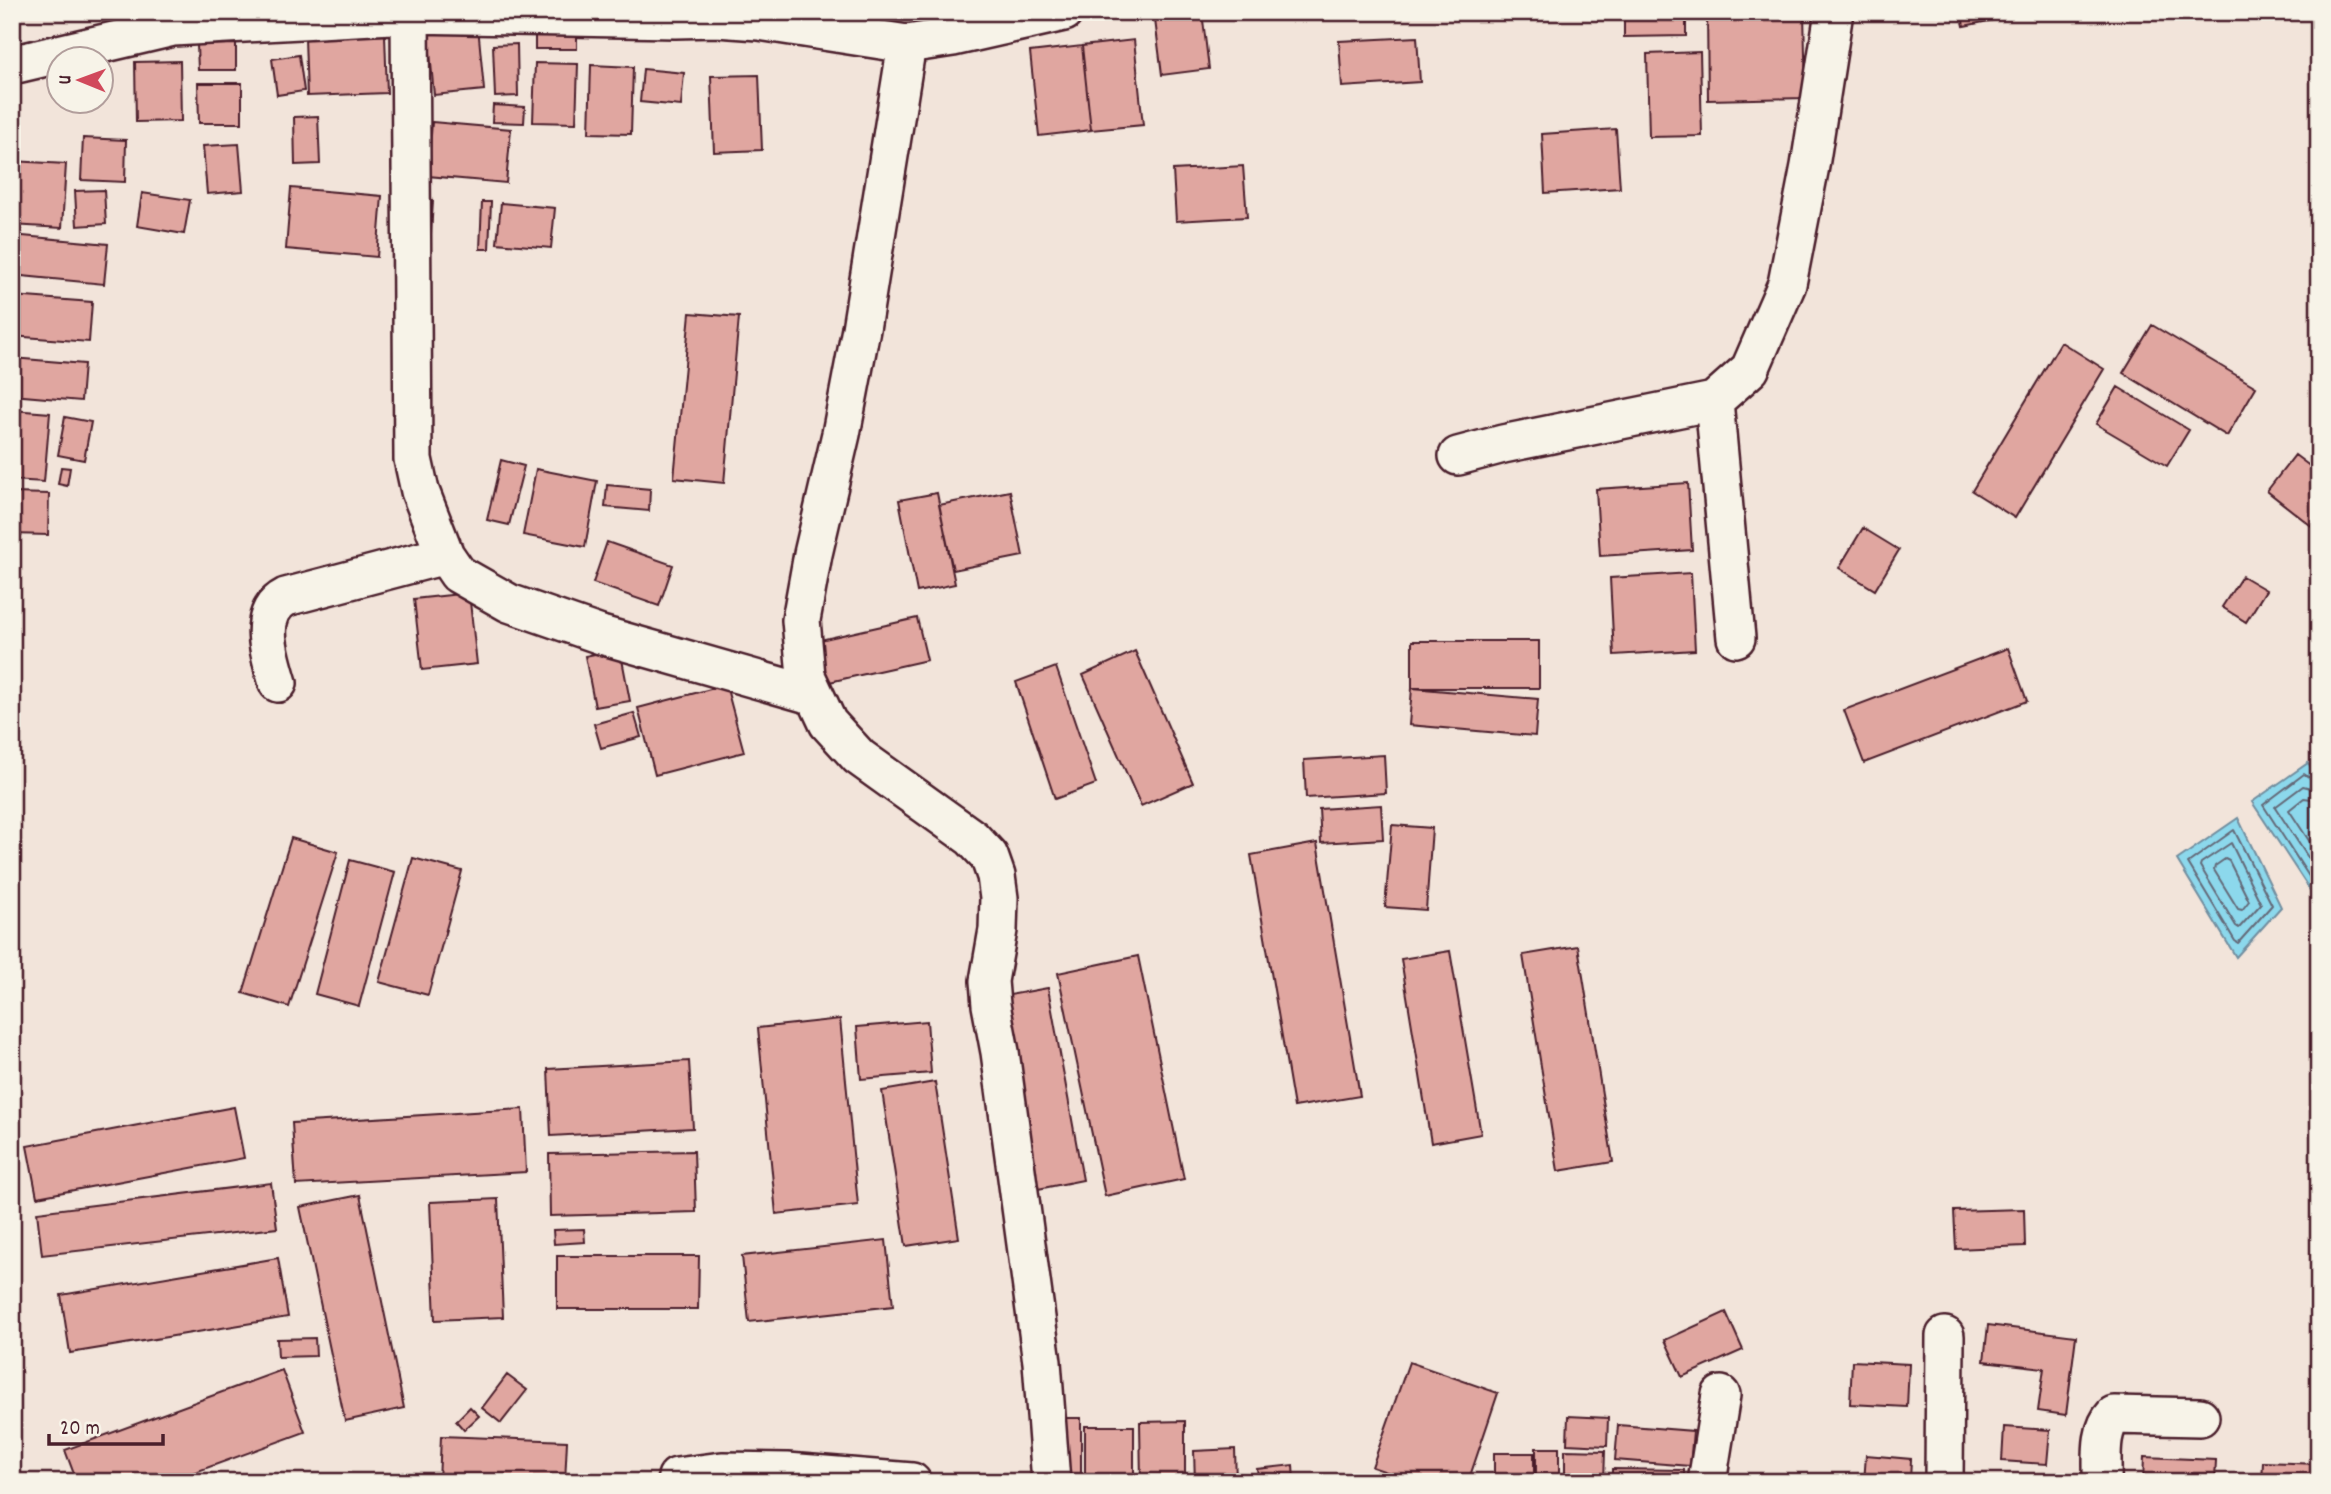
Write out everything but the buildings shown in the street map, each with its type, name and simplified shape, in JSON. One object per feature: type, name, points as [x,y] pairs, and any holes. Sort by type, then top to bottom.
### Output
[{"type":"street","points":[[12,65],[171,20],[410,14],[675,27],[717,18],[759,17],[907,44],[953,37],[1064,12]]},
{"type":"street","points":[[1458,456],[1503,444],[1714,401],[1750,369],[1787,284],[1810,166],[1833,12]]},
{"type":"street","points":[[410,14],[413,459],[420,491],[445,555],[457,574],[509,603],[601,635],[815,696]]},
{"type":"street","points":[[907,44],[861,330],[801,620],[806,676],[828,723],[859,757],[972,838],[989,856],[996,876],[999,898],[998,930],[989,981],[990,1005],[1000,1052],[1042,1362],[1051,1482]]},
{"type":"street","points":[[1714,401],[1736,638]]},
{"type":"street","points":[[278,682],[268,649],[268,619],[276,602],[286,597],[445,555]]},
{"type":"street","points":[[1944,1482],[1945,1336]]},
{"type":"street","points":[[1707,1482],[1721,1395]]},
{"type":"street","points":[[2102,1482],[2104,1434],[2107,1423],[2114,1415],[2200,1417]]},
{"type":"street","points":[[677,1477],[722,1471],[774,1472],[912,1482]]},
{"type":"water","points":[[2308,763],[2319,778],[2319,884],[2310,890],[2252,802]]},
{"type":"water","points":[[2238,818],[2281,907],[2236,957],[2177,860]]}]
